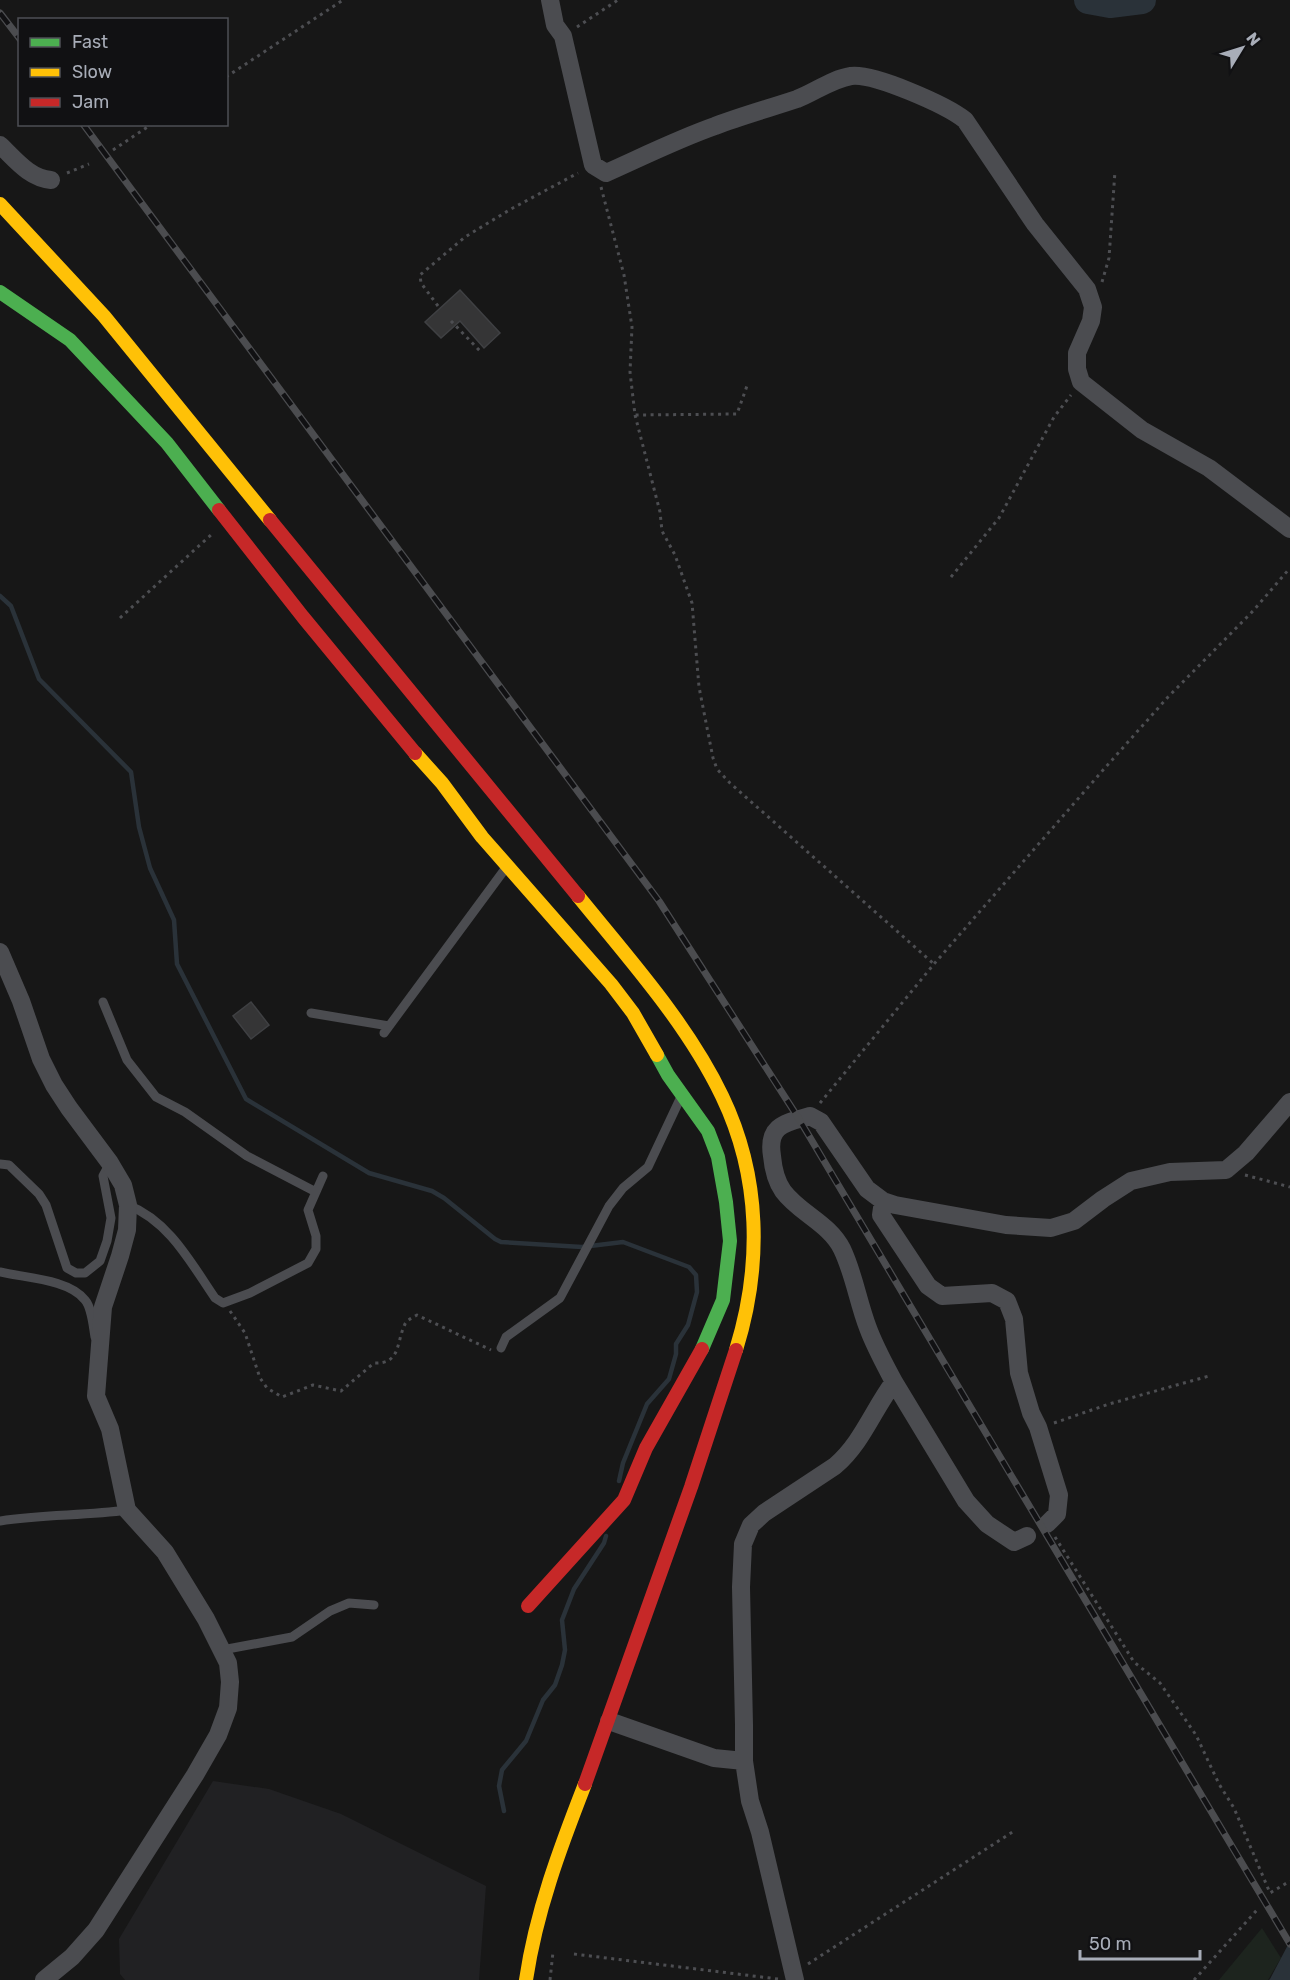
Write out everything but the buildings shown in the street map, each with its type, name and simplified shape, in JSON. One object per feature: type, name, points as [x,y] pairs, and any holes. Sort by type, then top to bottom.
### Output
[{"type":"main road","points":[[0,204],[104,316],[658,994],[708,1070],[726,1103],[736,1130],[751,1197],[754,1241],[749,1303],[721,1400],[609,1721],[541,1901],[526,1980]]},
{"type":"main road","points":[[0,292],[70,340],[167,442],[303,617],[396,731],[442,783],[482,837],[611,984],[633,1013],[668,1075],[708,1131],[718,1158],[730,1241],[723,1300],[698,1358],[646,1448],[624,1500],[528,1606]]},
{"type":"main road","points":[[550,1945],[548,1921],[609,1721]]},
{"type":"street","points":[[550,0],[555,25],[563,36],[599,169],[715,126],[801,98],[853,76],[872,79],[927,97],[954,111],[965,120],[1035,224],[1087,289],[1093,307],[1091,321],[1077,353],[1077,369],[1081,382],[1142,430],[1209,468],[1290,529]]},
{"type":"street","points":[[0,145],[27,171],[42,179],[51,180]]},
{"type":"street","points":[[0,952],[21,1001],[41,1059],[54,1085],[123,1185],[128,1205],[127,1230],[103,1307],[96,1396],[110,1429],[127,1510],[165,1552],[206,1619],[228,1663],[230,1682],[228,1708],[218,1735],[189,1785],[96,1930],[72,1957],[44,1980]]},
{"type":"street","points":[[1027,1536],[1014,1542],[987,1524],[966,1501],[894,1382],[868,1330],[840,1246],[818,1221],[783,1190],[771,1153],[771,1138],[784,1124],[810,1116],[820,1122],[867,1189],[883,1201],[1006,1225],[1051,1228],[1074,1221],[1131,1182],[1170,1172],[1226,1170],[1246,1153],[1290,1102]]},
{"type":"street","points":[[883,1201],[881,1215],[928,1286],[942,1296],[992,1293],[1007,1301],[1014,1319],[1019,1373],[1059,1495],[1057,1514],[1047,1524]]},
{"type":"street","points":[[794,1977],[760,1832],[750,1802],[744,1761],[741,1587],[743,1544],[751,1525],[764,1513],[846,1457],[858,1443],[873,1413],[894,1382]]},
{"type":"street","points":[[609,1721],[714,1758],[744,1761]]},
{"type":"lane","points":[[311,1013],[386,1030],[507,866]]},
{"type":"lane","points":[[103,1002],[127,1060],[156,1097],[185,1113],[247,1156],[316,1192]]},
{"type":"lane","points":[[501,1348],[506,1337],[560,1298],[609,1206],[623,1188],[648,1167],[683,1094]]},
{"type":"lane","points":[[0,1164],[9,1165],[39,1194],[46,1205],[68,1268],[76,1273],[85,1273],[100,1261],[107,1241],[111,1218],[102,1176],[110,1163]]},
{"type":"lane","points":[[128,1205],[139,1209],[163,1228],[180,1246],[215,1298],[223,1303],[250,1293],[308,1263],[316,1249],[316,1236],[308,1210],[323,1176]]},
{"type":"lane","points":[[0,1272],[74,1289],[86,1301],[99,1348]]},
{"type":"lane","points":[[0,1521],[127,1510]]},
{"type":"lane","points":[[222,1650],[292,1637],[330,1611],[349,1603],[374,1605]]},
{"type":"lane","points":[[518,1959],[541,1901]]},
{"type":"lane","points":[[534,1980],[548,1921]]},
{"type":"path","points":[[228,76],[343,0]]},
{"type":"path","points":[[563,36],[618,0]]},
{"type":"path","points":[[113,150],[149,126]]},
{"type":"path","points":[[51,180],[89,164]]},
{"type":"path","points":[[438,306],[421,284],[420,275],[465,237],[511,209],[599,169],[600,182],[624,275],[632,327],[630,372],[635,415],[660,512],[662,531],[675,555],[692,603],[699,687],[717,769],[934,964]]},
{"type":"path","points":[[1087,289],[1102,283],[1109,258],[1115,171]]},
{"type":"path","points":[[451,321],[481,352]]},
{"type":"path","points":[[951,577],[999,518],[1054,417],[1081,382]]},
{"type":"path","points":[[635,415],[736,414],[748,383]]},
{"type":"path","points":[[120,618],[228,519]]},
{"type":"path","points":[[810,1116],[934,964],[1168,697],[1253,611],[1290,568]]},
{"type":"path","points":[[1226,1170],[1290,1187]]},
{"type":"path","points":[[223,1303],[245,1333],[260,1378],[267,1388],[282,1397],[313,1385],[341,1391],[374,1363],[385,1363],[393,1358],[406,1322],[417,1315],[489,1350],[501,1348]]},
{"type":"path","points":[[1038,1427],[1209,1376]]},
{"type":"path","points":[[1047,1524],[1134,1662],[1160,1683],[1196,1734],[1219,1784],[1234,1808],[1270,1893],[1290,1881]]},
{"type":"path","points":[[574,1954],[665,1966],[794,1977],[808,1965],[1014,1831]]},
{"type":"path","points":[[1194,1980],[1257,1910]]},
{"type":"path","points":[[550,1945],[550,1980]]},
{"type":"shaded area","points":[[213,1781],[269,1789],[341,1814],[486,1886],[479,1980],[125,1980],[120,1974],[119,1939]]},
{"type":"shaded area","points":[[1262,1928],[1281,1958],[1268,1980],[1219,1980]]},
{"type":"shaded area","points":[[1290,1941],[1290,1980],[1269,1980],[1270,1979]]},
{"type":"waterway","points":[[1088,0],[1110,4],[1142,0]]},
{"type":"waterway","points":[[0,596],[11,606],[39,679],[131,772],[139,827],[150,868],[174,920],[177,964],[246,1099],[369,1173],[432,1191],[501,1242],[582,1247],[623,1242],[689,1267],[696,1275],[697,1292],[688,1325],[676,1344],[676,1354],[669,1379],[647,1404],[623,1463],[619,1481]]},
{"type":"waterway","points":[[504,1811],[499,1786],[502,1770],[526,1741],[543,1700],[555,1685],[565,1650],[562,1620],[574,1589],[604,1543],[606,1536]]},
{"type":"railway","points":[[0,13],[18,36]]},
{"type":"railway","points":[[84,126],[659,901],[799,1119],[1290,1944]]},
{"type":"traffic: fast","points":[[0,292],[70,340],[167,443],[219,510]]},
{"type":"traffic: fast","points":[[657,1055],[668,1075],[708,1131],[718,1157],[726,1202],[730,1241],[723,1300],[702,1349]]},
{"type":"traffic: slow","points":[[0,204],[104,316],[270,520]]},
{"type":"traffic: slow","points":[[415,753],[442,783],[482,837],[611,984],[633,1013],[657,1055]]},
{"type":"traffic: slow","points":[[578,896],[675,1017],[708,1069],[735,1127],[744,1158],[753,1222],[750,1286],[736,1350]]},
{"type":"traffic: slow","points":[[526,1980],[542,1905],[585,1784]]},
{"type":"traffic: jam","points":[[219,510],[415,753]]},
{"type":"traffic: jam","points":[[270,520],[578,896]]},
{"type":"traffic: jam","points":[[528,1606],[624,1500],[646,1448],[702,1349]]},
{"type":"traffic: jam","points":[[585,1784],[691,1487],[736,1350]]}]
